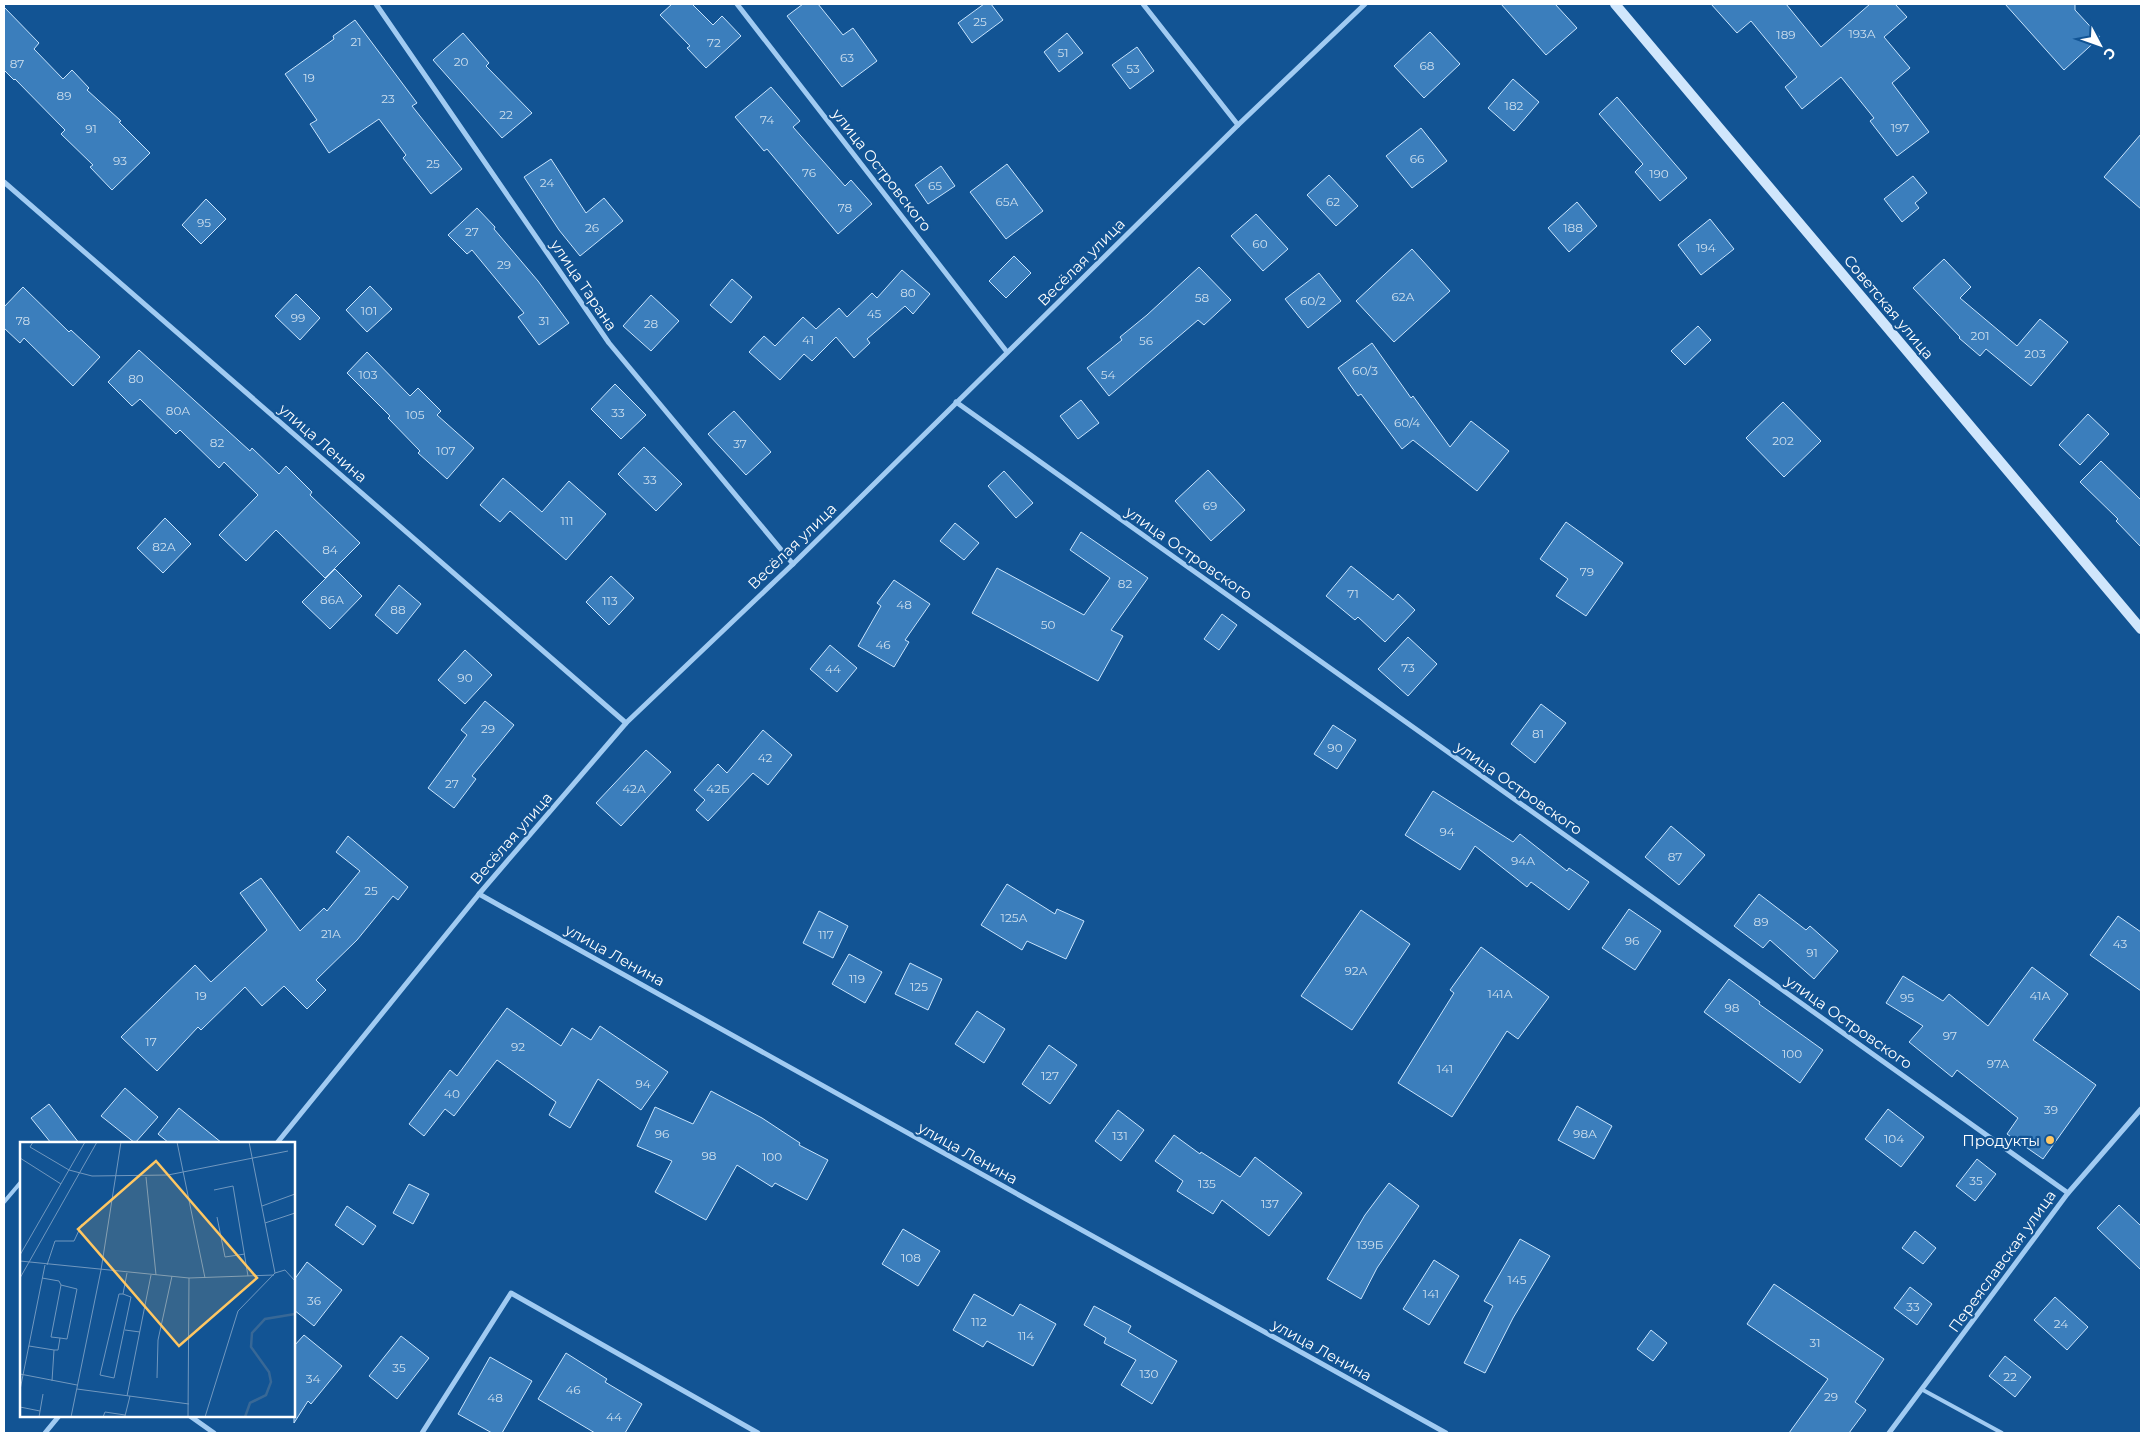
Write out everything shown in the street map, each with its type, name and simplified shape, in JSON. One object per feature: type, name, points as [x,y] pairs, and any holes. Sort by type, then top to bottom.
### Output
[{"type":"main road","name":"Советская улица","points":[[1615,4],[2141,629]]},
{"type":"street","name":"улица Тарана","points":[[376,4],[609,343],[792,564]]},
{"type":"street","name":"улица Островского","points":[[736,4],[1007,352]]},
{"type":"street","points":[[1143,4],[1238,125]]},
{"type":"street","name":"Весёлая улица","points":[[278,1142],[479,894],[626,724],[792,564],[1238,125],[1365,4]]},
{"type":"street","name":"улица Ленина","points":[[4,182],[626,724]]},
{"type":"street","name":"улица Островского","points":[[956,402],[2068,1193]]},
{"type":"street","name":"улица Ленина","points":[[479,894],[1446,1433]]},
{"type":"street","name":"Переяславская улица","points":[[1889,1433],[1923,1390],[2068,1193],[2141,1108]]},
{"type":"street","points":[[422,1433],[511,1292],[758,1433]]},
{"type":"street","points":[[45,1433],[58,1417]]},
{"type":"street","points":[[191,1417],[214,1433]]},
{"type":"lane","points":[[4,1202],[20,1183]]},
{"type":"lane","points":[[1923,1390],[2002,1433]]},
{"type":"building","points":[[672,4],[692,4],[713,25],[722,16],[741,36],[706,68],[687,48],[690,46],[660,15]]},
{"type":"building","points":[[803,4],[818,4],[843,35],[853,28],[877,61],[842,87],[787,16]]},
{"type":"building","points":[[984,4],[991,4],[1003,20],[972,43],[958,23]]},
{"type":"building","points":[[1501,4],[1555,4],[1577,28],[1546,55]]},
{"type":"building","points":[[1711,4],[1786,4],[1821,47],[1870,4],[1895,4],[1907,17],[1884,37],[1910,68],[1892,83],[1929,132],[1897,156],[1870,121],[1874,118],[1841,77],[1802,109],[1785,87],[1797,77],[1751,21],[1737,33]]},
{"type":"building","points":[[2005,4],[2075,4],[2075,10],[2100,37],[2064,70]]},
{"type":"building","points":[[4,7],[39,43],[34,49],[63,79],[72,70],[89,88],[87,90],[121,121],[119,122],[150,153],[112,190],[90,167],[93,165],[61,134],[65,130],[4,70]]},
{"type":"building","points":[[355,20],[417,103],[412,106],[462,169],[431,194],[403,158],[406,155],[379,119],[329,153],[310,124],[317,120],[285,74],[334,39],[333,36]]},
{"type":"building","points":[[1430,32],[1460,64],[1424,98],[1394,66]]},
{"type":"building","points":[[463,33],[489,63],[486,66],[532,113],[502,138],[433,60]]},
{"type":"building","points":[[1067,33],[1083,53],[1059,72],[1044,52]]},
{"type":"building","points":[[1137,47],[1154,71],[1130,89],[1112,65]]},
{"type":"building","points":[[1513,79],[1539,102],[1514,131],[1488,108]]},
{"type":"building","points":[[771,87],[800,121],[793,127],[845,186],[851,180],[872,204],[838,234],[767,149],[764,151],[735,117]]},
{"type":"building","points":[[1617,97],[1687,178],[1660,201],[1635,172],[1643,164],[1599,114]]},
{"type":"building","points":[[1421,128],[1447,161],[1412,188],[1386,156]]},
{"type":"building","points":[[2141,134],[2141,209],[2104,177]]},
{"type":"building","points":[[551,159],[586,213],[604,198],[623,221],[580,256],[559,230],[524,177]]},
{"type":"building","points":[[1007,164],[1043,211],[1006,239],[970,192]]},
{"type":"building","points":[[941,166],[955,186],[928,204],[915,185]]},
{"type":"building","points":[[1329,175],[1358,206],[1336,226],[1307,195]]},
{"type":"building","points":[[1913,176],[1927,193],[1915,203],[1919,208],[1902,222],[1884,199]]},
{"type":"building","points":[[206,199],[226,219],[201,244],[182,225]]},
{"type":"building","points":[[1577,202],[1597,226],[1569,252],[1548,228]]},
{"type":"building","points":[[477,208],[495,227],[494,229],[538,281],[569,323],[539,345],[518,317],[524,313],[472,250],[467,254],[448,235]]},
{"type":"building","points":[[1256,214],[1288,249],[1263,271],[1231,236]]},
{"type":"building","points":[[1710,219],[1734,249],[1701,275],[1678,245]]},
{"type":"building","points":[[1412,249],[1450,291],[1394,342],[1356,301]]},
{"type":"building","points":[[1014,256],[1031,273],[1006,298],[989,281]]},
{"type":"building","points":[[1944,259],[1971,287],[1960,298],[2017,346],[2040,319],[2068,342],[2031,386],[1986,349],[1980,356],[1959,338],[1913,288]]},
{"type":"building","points":[[1199,267],[1231,300],[1204,325],[1198,320],[1109,396],[1087,368],[1122,340],[1120,337]]},
{"type":"building","points":[[902,270],[930,294],[913,314],[905,306],[867,339],[870,343],[854,358],[836,337],[812,361],[804,354],[780,380],[749,352],[764,336],[775,346],[803,317],[816,329],[839,308],[847,317],[872,293],[877,298]]},
{"type":"building","points":[[1319,273],[1341,301],[1308,328],[1285,299]]},
{"type":"building","points":[[732,279],[752,297],[731,323],[710,305]]},
{"type":"building","points":[[370,286],[392,309],[367,332],[346,310]]},
{"type":"building","points":[[23,287],[69,332],[71,330],[100,357],[73,386],[24,338],[20,343],[4,328],[4,307]]},
{"type":"building","points":[[296,294],[320,318],[300,340],[275,316]]},
{"type":"building","points":[[651,295],[679,321],[651,351],[623,326]]},
{"type":"building","points":[[1698,326],[1711,340],[1685,365],[1671,351]]},
{"type":"building","points":[[1372,343],[1411,398],[1413,396],[1450,447],[1471,421],[1509,451],[1477,491],[1413,440],[1402,449],[1361,394],[1358,396],[1338,368]]},
{"type":"building","points":[[139,350],[250,451],[252,448],[279,474],[286,466],[312,492],[310,495],[360,543],[325,578],[276,530],[246,561],[219,535],[258,495],[224,462],[219,468],[180,430],[176,434],[140,399],[132,406],[108,382]]},
{"type":"building","points":[[367,352],[410,396],[418,388],[441,411],[437,415],[474,448],[447,479],[418,453],[420,451],[388,418],[390,416],[347,373]]},
{"type":"building","points":[[615,384],[646,415],[621,439],[591,409]]},
{"type":"building","points":[[1081,400],[1099,423],[1078,439],[1060,416]]},
{"type":"building","points":[[1783,402],[1821,441],[1784,477],[1746,438]]},
{"type":"building","points":[[734,411],[771,452],[746,475],[708,434]]},
{"type":"building","points":[[2088,414],[2109,434],[2080,465],[2059,445]]},
{"type":"building","points":[[644,447],[682,484],[656,511],[618,474]]},
{"type":"building","points":[[2101,461],[2141,500],[2141,547],[2116,521],[2118,519],[2080,482]]},
{"type":"building","points":[[1208,470],[1245,510],[1211,541],[1175,501]]},
{"type":"building","points":[[1004,471],[1033,503],[1016,518],[988,486]]},
{"type":"building","points":[[503,478],[542,512],[569,481],[606,514],[566,560],[510,511],[500,522],[480,505]]},
{"type":"building","points":[[165,518],[191,544],[163,573],[137,548]]},
{"type":"building","points":[[1566,522],[1623,563],[1586,616],[1556,596],[1568,579],[1540,559]]},
{"type":"building","points":[[955,523],[979,543],[964,560],[940,541]]},
{"type":"building","points":[[1081,532],[1148,578],[1111,630],[1123,636],[1098,681],[972,613],[997,568],[1084,615],[1110,578],[1070,550]]},
{"type":"building","points":[[1351,566],[1393,600],[1398,594],[1415,610],[1385,642],[1358,617],[1355,620],[1326,596]]},
{"type":"building","points":[[335,569],[362,596],[330,629],[302,602]]},
{"type":"building","points":[[611,576],[634,598],[609,625],[586,602]]},
{"type":"building","points":[[894,580],[930,604],[905,640],[909,642],[894,667],[858,646],[881,606],[877,603]]},
{"type":"building","points":[[399,585],[421,604],[397,634],[375,615]]},
{"type":"building","points":[[1222,614],[1237,625],[1219,650],[1204,639]]},
{"type":"building","points":[[1408,637],[1437,664],[1408,696],[1378,669]]},
{"type":"building","points":[[830,645],[857,668],[837,692],[810,669]]},
{"type":"building","points":[[465,650],[492,675],[465,704],[438,680]]},
{"type":"building","points":[[485,701],[514,725],[472,776],[476,779],[454,808],[428,788],[467,735],[461,730]]},
{"type":"building","points":[[1541,704],[1566,723],[1535,763],[1511,744]]},
{"type":"building","points":[[1333,725],[1356,740],[1337,769],[1314,754]]},
{"type":"building","points":[[763,730],[792,755],[768,785],[753,773],[708,821],[696,810],[705,800],[694,790],[718,764],[727,773]]},
{"type":"building","points":[[646,750],[671,772],[621,826],[596,803]]},
{"type":"building","points":[[1433,791],[1513,842],[1520,834],[1567,871],[1569,868],[1589,882],[1569,910],[1531,882],[1527,887],[1475,846],[1460,870],[1405,835]]},
{"type":"building","points":[[1671,826],[1705,855],[1679,885],[1645,857]]},
{"type":"building","points":[[348,836],[408,887],[398,900],[393,896],[357,940],[316,980],[326,990],[307,1009],[284,986],[262,1006],[245,987],[201,1030],[198,1027],[157,1071],[121,1037],[195,965],[211,982],[267,930],[240,893],[261,878],[300,931],[324,908],[327,911],[360,871],[336,852]]},
{"type":"building","points":[[1007,884],[1055,914],[1057,909],[1084,921],[1066,959],[1027,941],[1022,950],[981,925]]},
{"type":"building","points":[[1759,894],[1806,930],[1810,926],[1838,951],[1814,979],[1770,940],[1763,948],[1734,926]]},
{"type":"building","points":[[1629,909],[1661,931],[1635,970],[1602,948]]},
{"type":"building","points":[[1361,910],[1410,944],[1352,1030],[1301,996]]},
{"type":"building","points":[[819,911],[848,926],[833,958],[803,943]]},
{"type":"building","points":[[2118,916],[2141,932],[2141,991],[2090,955]]},
{"type":"building","points":[[1481,947],[1549,997],[1518,1039],[1507,1031],[1452,1117],[1398,1083],[1454,993],[1450,990]]},
{"type":"building","points":[[849,954],[882,972],[865,1003],[832,984]]},
{"type":"building","points":[[910,963],[942,979],[928,1010],[895,994]]},
{"type":"building","points":[[2032,967],[2068,994],[2033,1040],[2096,1085],[2043,1159],[2007,1134],[2018,1118],[1957,1070],[1952,1077],[1909,1042],[1923,1026],[1886,1003],[1903,976],[1943,1001],[1949,994],[1988,1026]]},
{"type":"building","points":[[1729,979],[1760,1002],[1759,1004],[1823,1050],[1800,1083],[1704,1012]]},
{"type":"building","points":[[507,1008],[561,1046],[572,1028],[591,1040],[600,1026],[668,1072],[641,1110],[598,1079],[570,1128],[549,1115],[556,1102],[497,1060],[454,1116],[445,1109],[424,1136],[409,1124],[450,1070],[457,1076]]},
{"type":"building","points":[[977,1011],[1005,1029],[984,1063],[955,1044]]},
{"type":"building","points":[[1049,1045],[1077,1065],[1050,1104],[1022,1084]]},
{"type":"building","points":[[125,1088],[158,1117],[136,1142],[134,1142],[101,1116]]},
{"type":"building","points":[[711,1091],[762,1118],[800,1143],[799,1145],[828,1160],[807,1200],[775,1183],[772,1187],[737,1165],[706,1220],[655,1192],[672,1161],[637,1146],[655,1107],[693,1124]]},
{"type":"building","points":[[49,1104],[78,1142],[50,1142],[31,1118]]},
{"type":"building","points":[[1577,1106],[1612,1126],[1594,1159],[1558,1140]]},
{"type":"building","points":[[179,1108],[221,1142],[168,1142],[158,1134]]},
{"type":"building","points":[[1888,1109],[1924,1137],[1901,1167],[1865,1139]]},
{"type":"building","points":[[1118,1110],[1144,1130],[1121,1161],[1095,1141]]},
{"type":"building","points":[[1174,1135],[1200,1154],[1201,1152],[1240,1177],[1255,1157],[1302,1193],[1269,1236],[1222,1200],[1213,1214],[1177,1191],[1183,1181],[1155,1161]]},
{"type":"building","points":[[1977,1159],[1996,1174],[1975,1201],[1956,1186]]},
{"type":"building","points":[[1389,1183],[1419,1206],[1377,1268],[1361,1299],[1327,1279],[1365,1215]]},
{"type":"building","points":[[409,1184],[429,1194],[413,1224],[393,1213]]},
{"type":"building","points":[[2119,1205],[2141,1226],[2141,1270],[2097,1228]]},
{"type":"building","points":[[347,1206],[376,1226],[363,1245],[335,1225]]},
{"type":"building","points":[[903,1229],[940,1251],[918,1286],[882,1264]]},
{"type":"building","points":[[1915,1231],[1936,1248],[1923,1264],[1902,1248]]},
{"type":"building","points":[[1520,1239],[1550,1256],[1513,1318],[1485,1373],[1464,1363],[1493,1306],[1484,1301]]},
{"type":"building","points":[[1434,1260],[1459,1276],[1429,1325],[1403,1309]]},
{"type":"building","points":[[307,1262],[342,1290],[314,1326],[295,1311],[295,1279]]},
{"type":"building","points":[[1774,1284],[1884,1359],[1855,1402],[1866,1410],[1849,1433],[1789,1433],[1828,1379],[1747,1324]]},
{"type":"building","points":[[1910,1287],[1932,1304],[1917,1325],[1894,1308]]},
{"type":"building","points":[[974,1294],[1013,1316],[1020,1304],[1056,1324],[1033,1366],[987,1341],[983,1347],[953,1330]]},
{"type":"building","points":[[2055,1297],[2088,1327],[2067,1350],[2034,1320]]},
{"type":"building","points":[[1094,1306],[1131,1326],[1128,1332],[1177,1361],[1152,1404],[1121,1385],[1136,1360],[1104,1343],[1106,1338],[1084,1325]]},
{"type":"building","points":[[1651,1330],[1667,1343],[1653,1361],[1637,1349]]},
{"type":"building","points":[[304,1335],[342,1366],[311,1404],[308,1401],[294,1423],[295,1417],[295,1345]]},
{"type":"building","points":[[401,1336],[429,1358],[397,1399],[369,1376]]},
{"type":"building","points":[[566,1353],[607,1379],[605,1382],[642,1404],[625,1433],[595,1433],[538,1399]]},
{"type":"building","points":[[2005,1356],[2031,1377],[2015,1397],[1989,1376]]},
{"type":"building","points":[[490,1357],[532,1381],[502,1433],[492,1433],[458,1414]]},
{"type":"place","name":"Продукты","points":[[2050,1140]]}]
